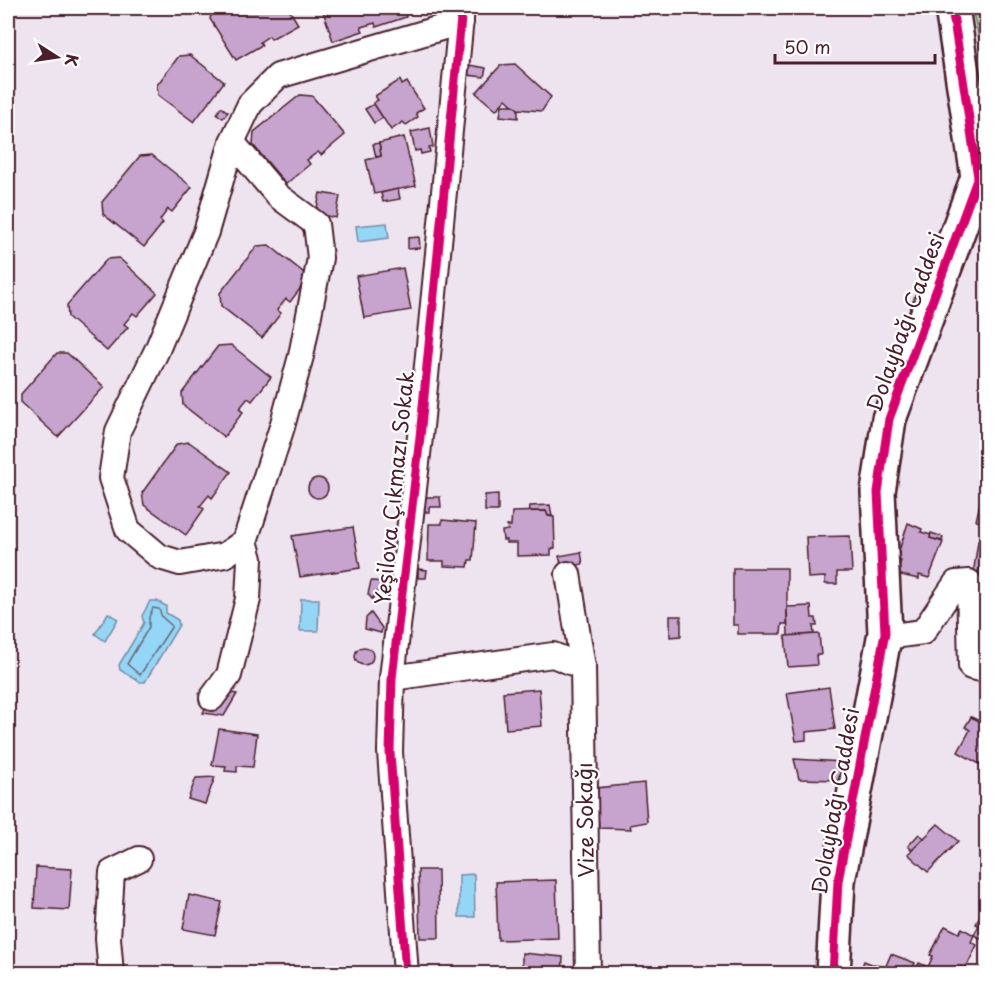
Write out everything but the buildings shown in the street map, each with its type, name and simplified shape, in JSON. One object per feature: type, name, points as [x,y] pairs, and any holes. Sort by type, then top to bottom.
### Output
[{"type":"street","name":"Dolaybağı Caddesi","points":[[832,974],[838,881],[885,637],[878,492],[889,419],[982,174],[952,8]]},
{"type":"street","points":[[245,541],[225,555],[180,563],[160,557],[128,530],[111,478],[118,430],[157,350],[206,232],[232,142],[250,104],[278,76],[461,15]]},
{"type":"street","name":"Yeşilova Çıkmazı Sokak","points":[[406,974],[390,752],[392,678],[420,437],[461,15]]},
{"type":"street","points":[[212,698],[229,675],[248,599],[250,559],[245,541],[298,367],[320,258],[316,224],[278,196],[232,142]]},
{"type":"street","name":"Vize Sokağı","points":[[568,574],[583,667],[588,974]]},
{"type":"street","points":[[885,637],[923,632],[956,583],[969,582],[971,667],[987,670]]},
{"type":"street","points":[[392,678],[553,655],[583,667]]},
{"type":"street","points":[[111,974],[108,938],[112,872],[139,859]]},
{"type":"green space","points":[[972,8],[986,8],[986,70]]},
{"type":"water","points":[[387,223],[389,238],[358,242],[356,226]]},
{"type":"water","points":[[301,599],[319,599],[318,631],[300,631]]},
{"type":"water","points":[[150,601],[157,601],[166,606],[166,613],[178,620],[179,625],[145,682],[140,682],[120,670],[119,665],[144,623],[142,616]]},
{"type":"water","points":[[108,613],[118,619],[105,641],[95,634]]},
{"type":"water","points":[[474,874],[475,917],[459,917],[459,875]]},
{"type":"cycle path","points":[[406,974],[390,752],[392,678],[420,437],[462,8]]},
{"type":"cycle path","points":[[833,974],[838,881],[885,633],[878,492],[889,419],[978,177],[952,8]]}]
